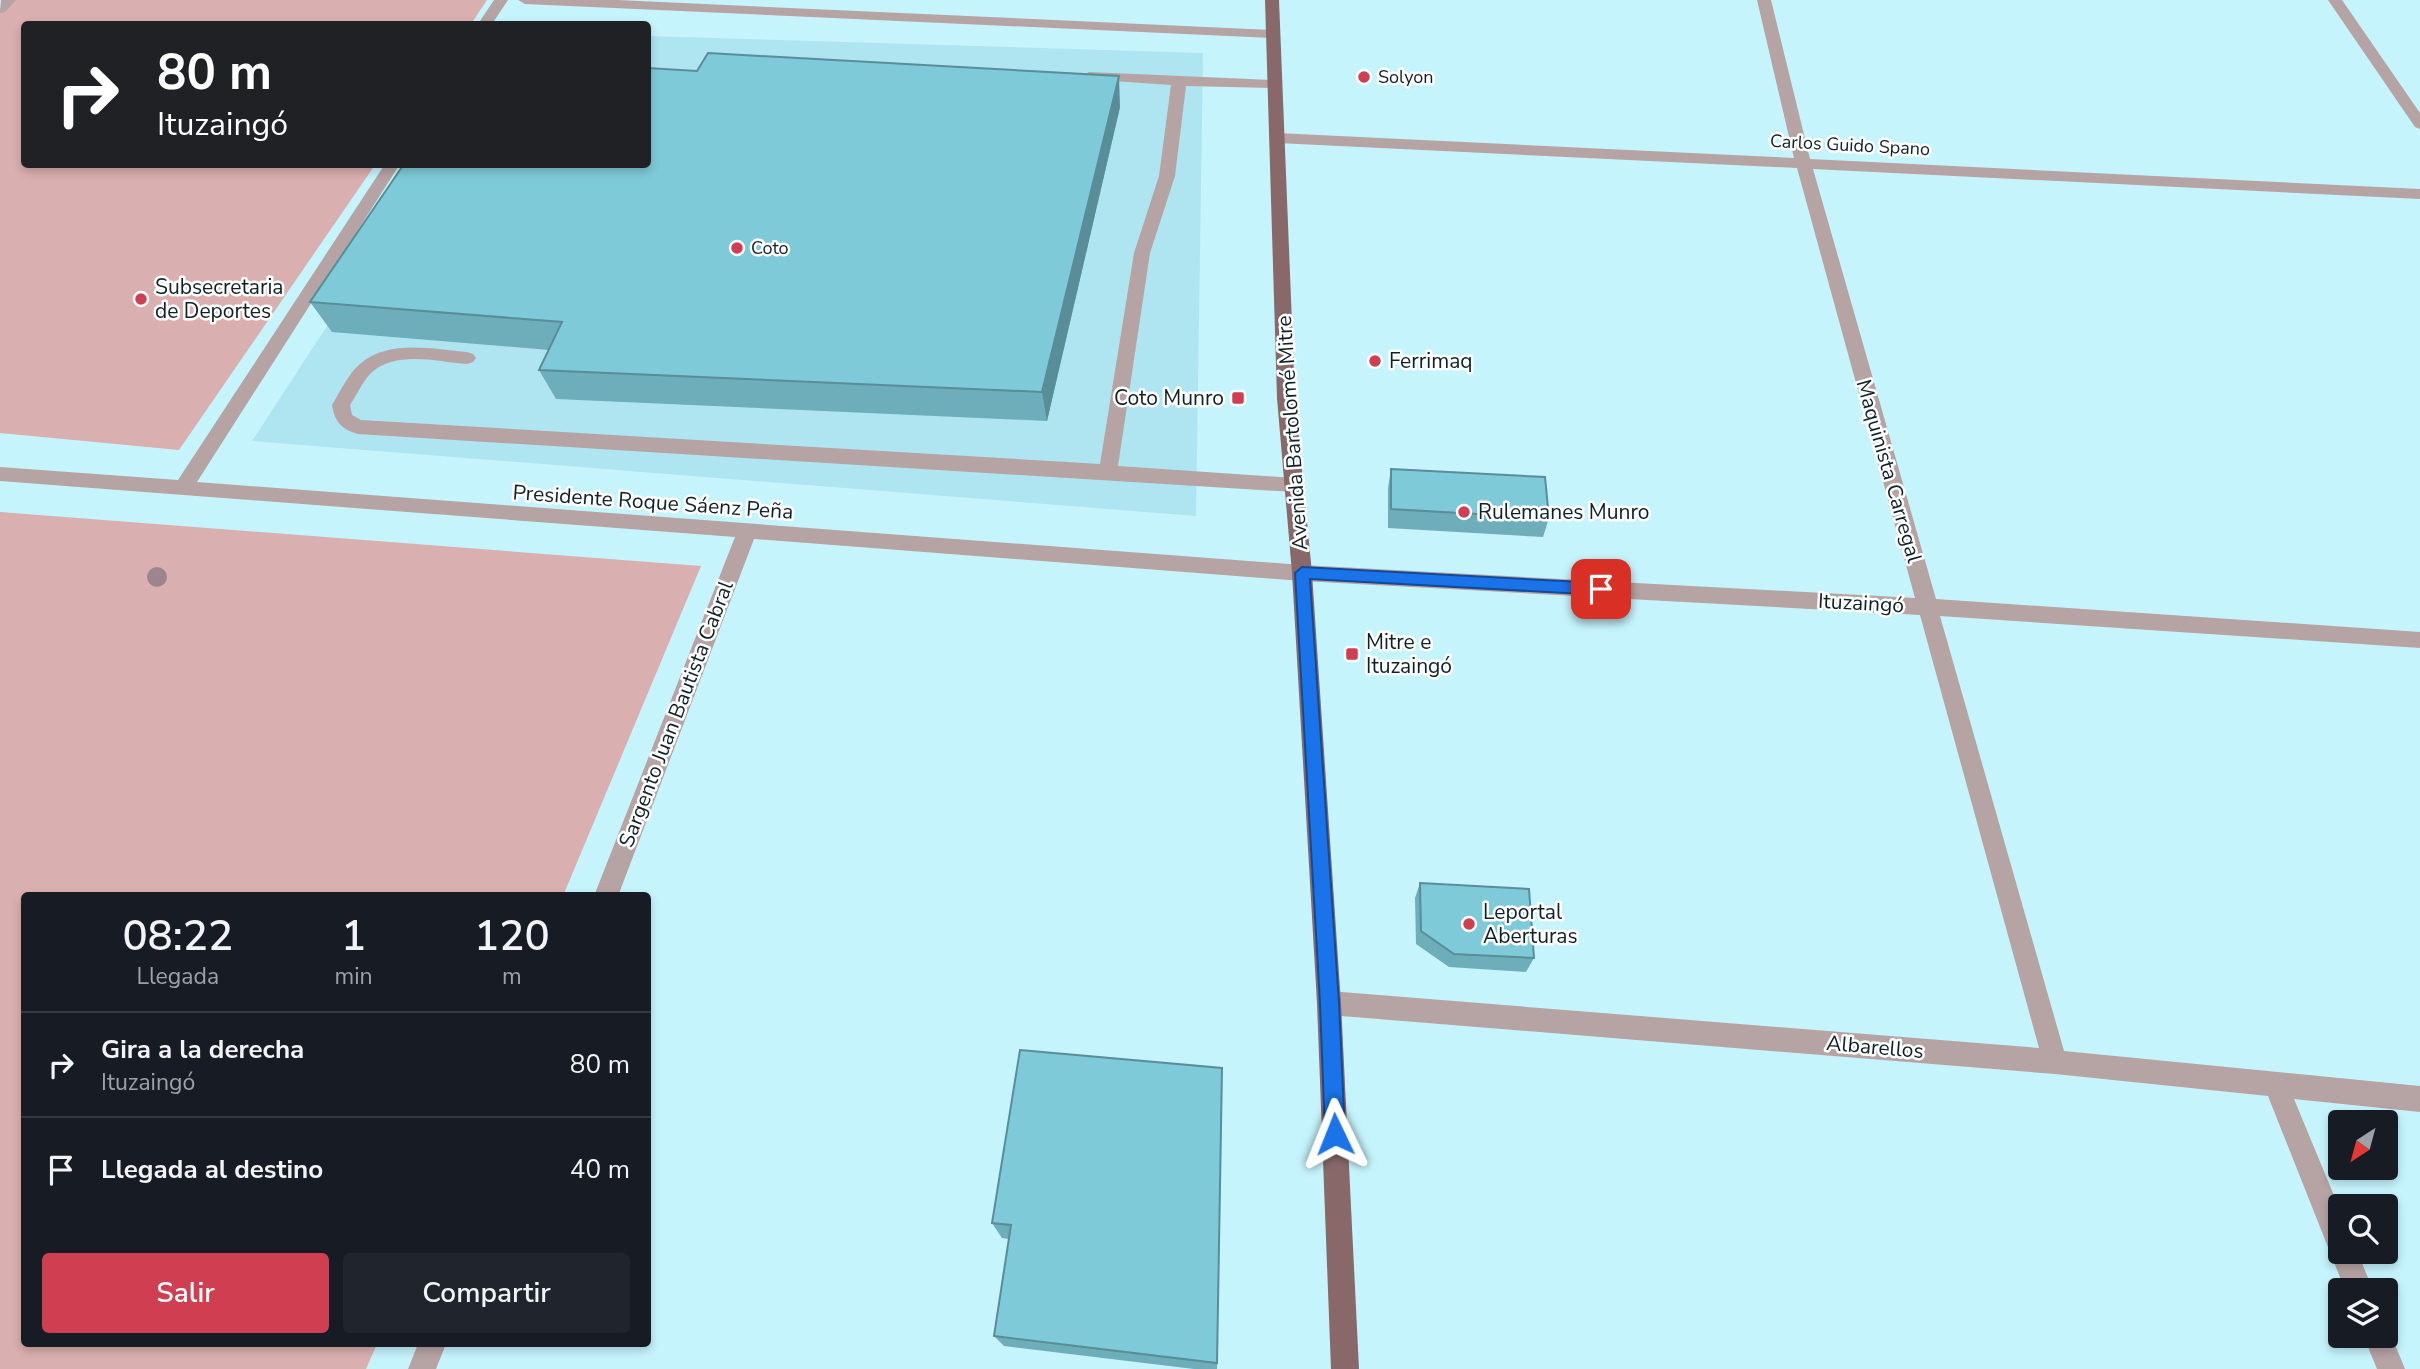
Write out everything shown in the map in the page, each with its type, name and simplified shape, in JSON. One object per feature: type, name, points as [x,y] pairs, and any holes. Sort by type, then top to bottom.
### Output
[{"type":"main road","name":"Avenida Bartolomé Mitre","points":[[1272,0],[1286,398],[1302,573],[1329,1003],[1345,1369]]},
{"type":"street","points":[[0,9],[9,0]]},
{"type":"street","points":[[487,21],[501,0]]},
{"type":"street","points":[[525,0],[1273,34]]},
{"type":"street","name":"Maquinista Carregal","points":[[1764,0],[1802,162],[2055,1062]]},
{"type":"street","points":[[2335,0],[2420,124]]},
{"type":"street","points":[[1068,75],[1274,84]]},
{"type":"street","points":[[1108,472],[1142,253],[1167,176],[1179,81]]},
{"type":"street","name":"Carlos Guido Spano","points":[[1277,138],[2420,194]]},
{"type":"street","points":[[183,488],[390,168]]},
{"type":"street","points":[[467,358],[394,354],[379,359],[365,369],[341,405],[344,419],[358,427],[1294,485]]},
{"type":"street","name":"Presidente Roque Sáenz Peña","points":[[0,474],[1302,573]]},
{"type":"street","name":"Sargento Juan Bautista Cabral","points":[[608,892],[747,532]]},
{"type":"street","name":"Ituzaingó","points":[[1302,573],[1927,607],[2420,640]]},
{"type":"street","name":"Albarellos","points":[[1329,1003],[2055,1062],[2420,1099]]},
{"type":"street","points":[[2276,1085],[2328,1213]]},
{"type":"street","points":[[422,1369],[431,1347]]},
{"type":"street","points":[[2382,1348],[2391,1369]]},
{"type":"shaded area","name":"Subsecretaria de Deportes","points":[[10,0],[487,0],[473,21],[21,21],[21,168],[373,168],[179,450],[0,433],[0,9]]},
{"type":"shaded area","points":[[651,36],[1203,53],[1196,516],[252,441],[430,168],[651,168]]},
{"type":"shaded area","points":[[0,512],[701,566],[565,892],[21,892],[21,1347],[376,1347],[366,1369],[0,1369]]},
{"type":"building","name":"Coto","points":[[708,53],[1119,76],[1042,392],[539,370],[562,322],[310,302],[401,168],[651,168],[651,68],[697,71]]},
{"type":"building","points":[[1391,469],[1545,477],[1549,518],[1391,509]]},
{"type":"building","name":"Leportal Aberturas","points":[[1420,883],[1529,889],[1534,958],[1454,954],[1421,931]]},
{"type":"building","points":[[1020,1050],[1222,1068],[1217,1363],[994,1336],[1011,1225],[992,1223]]},
{"type":"place","name":"Solyon","points":[[1364,77]]},
{"type":"place","name":"Coto","points":[[737,248]]},
{"type":"place","name":"Subsecretaria de Deportes","points":[[141,299]]},
{"type":"place","name":"Ferrimaq","points":[[1375,361]]},
{"type":"place","name":"Coto Munro","points":[[1238,398]]},
{"type":"place","name":"Rulemanes Munro","points":[[1464,512]]},
{"type":"place","name":"Mitre e Ituzaingó","points":[[1352,654]]},
{"type":"place","name":"Leportal Aberturas","points":[[1469,924]]},
{"type":"route","points":[[1335,1134],[1302,573],[1601,589]]}]
